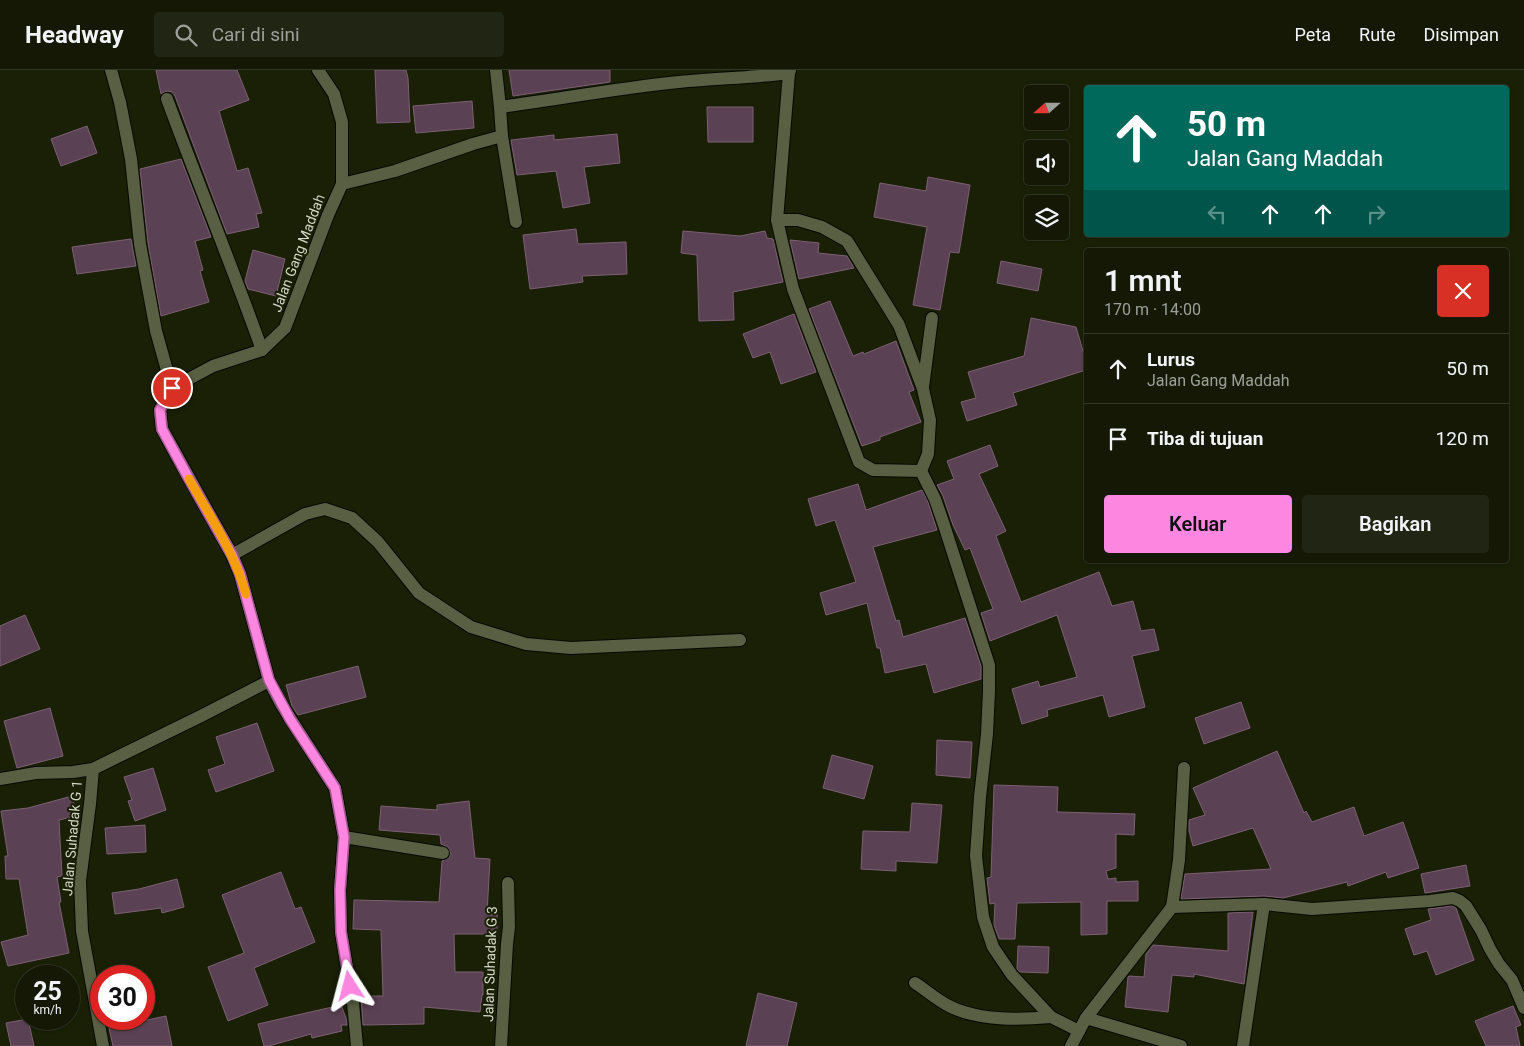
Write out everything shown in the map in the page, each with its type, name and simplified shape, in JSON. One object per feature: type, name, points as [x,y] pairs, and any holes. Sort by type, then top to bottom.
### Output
[{"type":"street","points":[[111,70],[120,102],[131,159],[140,244],[156,331],[172,388],[160,410],[162,429],[232,555],[240,574],[269,680],[285,711],[335,788],[344,837],[340,890],[341,932],[353,1003],[357,1046]]},
{"type":"street","name":"Jalan Gang Maddah","points":[[172,388],[213,366],[262,350],[285,328],[328,215],[342,184],[342,122],[334,94],[318,70]]},
{"type":"street","points":[[496,70],[502,136],[516,222]]},
{"type":"street","points":[[500,106],[626,88],[765,76],[789,71],[776,220],[793,289],[859,462],[873,470],[921,471]]},
{"type":"street","points":[[167,99],[196,178],[233,269],[262,350]]},
{"type":"street","name":"Jalan Gang Maddah","points":[[342,184],[395,171],[502,136]]},
{"type":"street","points":[[776,220],[798,220],[822,227],[847,241],[899,325],[923,389],[930,420],[928,454],[921,471],[941,516],[989,665],[987,734],[976,856],[983,917],[993,947],[1012,975],[1051,1017],[1079,1032]]},
{"type":"street","points":[[923,389],[932,318]]},
{"type":"street","points":[[232,555],[305,514],[325,509],[352,518],[378,542],[419,593],[471,627],[526,644],[571,648],[740,640]]},
{"type":"street","name":"Jalan Suhadak G 1","points":[[103,1046],[82,930],[80,881],[93,769],[269,680]]},
{"type":"street","points":[[1071,1046],[1086,1018],[1172,907],[1179,860],[1184,768]]},
{"type":"street","points":[[0,779],[36,773],[73,772],[93,769]]},
{"type":"street","points":[[344,837],[443,853]]},
{"type":"street","name":"Jalan Suhadak G 3","points":[[501,1046],[509,927],[508,883]]},
{"type":"street","points":[[1172,907],[1264,904],[1312,908],[1453,898],[1466,906],[1482,930],[1495,957],[1512,980],[1524,1008]]},
{"type":"street","points":[[1243,1046],[1264,904]]},
{"type":"street","points":[[915,983],[951,1007],[973,1014],[1020,1020],[1051,1017]]},
{"type":"street","points":[[1086,1018],[1181,1046]]},
{"type":"building","points":[[156,70],[237,70],[249,100],[219,111],[237,171],[248,168],[262,213],[256,214],[259,227],[227,234],[175,96],[172,92],[168,91],[161,94]]},
{"type":"building","points":[[375,70],[406,70],[410,122],[377,123]]},
{"type":"building","points":[[509,70],[610,70],[610,82],[513,96]]},
{"type":"building","points":[[472,101],[474,128],[416,133],[413,106]]},
{"type":"building","points":[[707,107],[753,107],[753,142],[708,142]]},
{"type":"building","points":[[87,126],[97,153],[61,166],[51,139]]},
{"type":"building","points":[[617,134],[620,163],[584,167],[590,203],[563,208],[556,171],[517,175],[511,140],[554,135],[554,140]]},
{"type":"building","points":[[181,159],[211,237],[195,241],[203,270],[200,271],[209,302],[161,316],[148,243],[140,169]]},
{"type":"building","points":[[928,177],[970,185],[959,253],[950,252],[940,310],[913,305],[927,227],[874,217],[880,183],[926,191]]},
{"type":"building","points":[[576,229],[578,244],[626,242],[627,274],[582,276],[583,282],[530,289],[523,235]]},
{"type":"building","points":[[683,231],[740,236],[765,231],[767,238],[773,239],[783,282],[733,292],[734,320],[699,321],[697,255],[681,253]]},
{"type":"building","points":[[131,239],[136,266],[77,274],[72,247]]},
{"type":"building","points":[[790,240],[819,243],[818,253],[847,256],[854,268],[799,279]]},
{"type":"building","points":[[253,250],[285,259],[276,296],[248,289],[245,281]]},
{"type":"building","points":[[1001,261],[1042,269],[1038,291],[997,283]]},
{"type":"building","points":[[830,301],[853,356],[863,352],[864,354],[896,341],[914,390],[909,392],[921,422],[880,437],[880,440],[862,446],[809,309]]},
{"type":"building","points":[[794,314],[816,372],[781,384],[770,352],[753,358],[743,334]]},
{"type":"building","points":[[1031,318],[1076,327],[1084,354],[1084,371],[1013,393],[1017,405],[967,421],[961,402],[976,398],[968,372],[1024,356]]},
{"type":"building","points":[[990,445],[998,466],[979,474],[1006,531],[996,536],[1021,602],[1099,572],[1112,606],[1133,601],[1141,631],[1154,629],[1159,650],[1132,656],[1145,707],[1109,717],[1103,695],[1047,710],[1048,716],[1022,724],[1012,689],[1038,681],[1040,687],[1077,677],[1057,615],[990,641],[981,613],[993,609],[970,548],[965,550],[937,485],[954,479],[947,461]]},
{"type":"building","points":[[858,484],[866,510],[922,490],[937,530],[873,547],[896,621],[899,620],[903,637],[965,618],[981,666],[981,679],[934,693],[926,664],[885,673],[880,648],[877,648],[867,603],[826,615],[820,593],[856,582],[835,520],[816,526],[808,499]]},
{"type":"building","points":[[25,615],[40,649],[0,666],[0,626]]},
{"type":"building","points":[[358,666],[366,697],[298,715],[292,706],[286,685]]},
{"type":"building","points":[[1241,702],[1250,728],[1204,744],[1195,718]]},
{"type":"building","points":[[50,708],[63,756],[17,768],[4,721]]},
{"type":"building","points":[[257,723],[274,771],[216,792],[208,770],[225,764],[216,737]]},
{"type":"building","points":[[937,740],[972,742],[970,778],[936,775]]},
{"type":"building","points":[[1277,751],[1304,813],[1306,811],[1312,822],[1354,807],[1364,836],[1403,822],[1419,868],[1388,878],[1386,872],[1348,886],[1347,882],[1283,898],[1264,896],[1181,899],[1185,874],[1271,869],[1253,828],[1193,846],[1189,831],[1189,820],[1205,815],[1193,788]]},
{"type":"building","points":[[832,755],[873,766],[864,799],[823,788]]},
{"type":"building","points":[[153,768],[166,810],[135,821],[128,801],[132,800],[124,777]]},
{"type":"building","points":[[994,785],[1058,787],[1057,812],[1135,814],[1134,835],[1116,834],[1116,868],[1106,871],[1108,879],[1116,878],[1116,882],[1138,881],[1138,901],[1107,901],[1107,934],[1081,935],[1081,902],[1017,903],[1015,939],[999,939],[994,925],[995,903],[990,904],[987,878],[991,877]]},
{"type":"building","points":[[72,796],[77,816],[59,820],[62,876],[57,877],[61,902],[59,902],[69,953],[8,966],[1,942],[28,935],[19,879],[6,879],[5,856],[8,856],[1,811],[28,808]]},
{"type":"building","points":[[469,801],[475,858],[490,859],[487,914],[497,914],[497,934],[454,934],[455,972],[483,972],[483,995],[480,1012],[424,1007],[424,1024],[363,1025],[361,996],[383,996],[381,930],[353,929],[354,900],[439,902],[442,861],[449,858],[451,854],[448,847],[441,844],[440,835],[379,830],[381,806],[437,810],[437,805]]},
{"type":"building","points":[[912,803],[942,805],[937,863],[896,861],[896,871],[861,869],[863,831],[910,832]]},
{"type":"building","points":[[145,825],[146,852],[107,854],[105,828]]},
{"type":"building","points":[[1466,865],[1470,886],[1425,893],[1421,874]]},
{"type":"building","points":[[281,872],[295,909],[301,907],[315,942],[254,968],[268,1005],[228,1021],[208,967],[244,953],[222,895]]},
{"type":"building","points":[[177,879],[184,907],[162,913],[161,908],[115,914],[112,893],[139,889]]},
{"type":"building","points":[[1452,906],[1456,908],[1474,960],[1436,975],[1427,951],[1414,955],[1405,929],[1431,920],[1428,909]]},
{"type":"building","points":[[1253,912],[1244,984],[1194,974],[1194,977],[1172,975],[1168,1012],[1125,1007],[1128,977],[1144,977],[1146,954],[1153,945],[1228,951],[1228,913]]},
{"type":"building","points":[[1018,946],[1049,947],[1048,973],[1020,972],[1017,969]]},
{"type":"building","points":[[758,993],[797,1003],[787,1046],[746,1046]]},
{"type":"building","points":[[341,1005],[347,1025],[341,1025],[342,1031],[312,1038],[311,1034],[264,1046],[258,1024]]},
{"type":"building","points":[[1513,1006],[1521,1025],[1516,1027],[1520,1046],[1486,1046],[1475,1021]]},
{"type":"building","points":[[166,1016],[172,1046],[113,1046],[109,1030],[155,1030],[155,1018]]},
{"type":"building","points":[[15,1021],[15,1030],[30,1030],[34,1046],[11,1046],[6,1023]]},
{"type":"slow traffic","points":[[189,479],[232,555],[246,594]]},
{"type":"route","points":[[172,388],[160,410],[162,429],[232,555],[240,574],[269,680],[299,734],[335,788],[344,837],[340,890],[341,932],[350,986]]}]
